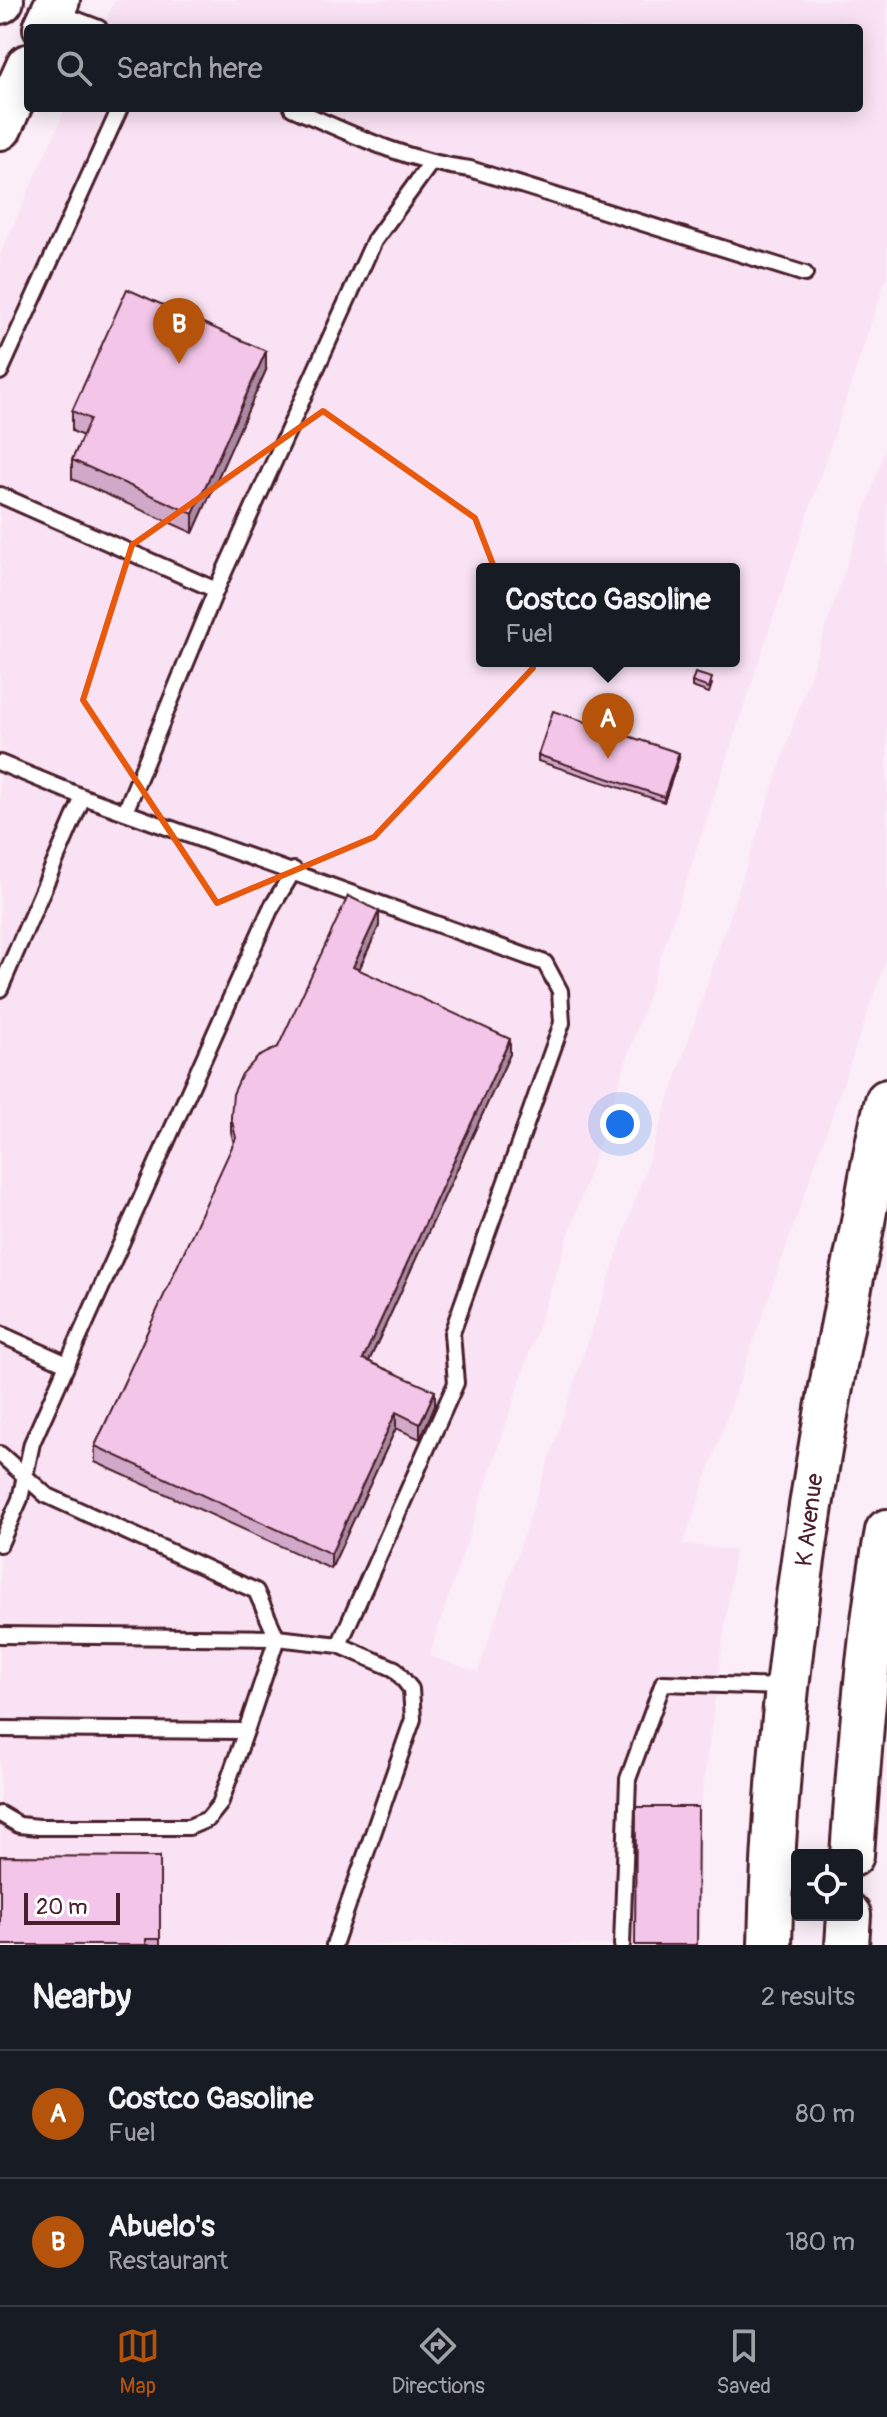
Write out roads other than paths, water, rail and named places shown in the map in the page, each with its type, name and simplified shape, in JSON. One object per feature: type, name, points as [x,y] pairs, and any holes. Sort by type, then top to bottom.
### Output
[{"type":"main road","points":[[0,128],[24,75]]},
{"type":"main road","name":"K Avenue","points":[[770,1945],[771,1883],[789,1687],[815,1468],[844,1304],[887,1101]]},
{"type":"main road","points":[[852,1849],[861,1730],[886,1544]]},
{"type":"main road","points":[[847,1945],[849,1921]]},
{"type":"lane","points":[[52,13],[86,24]]},
{"type":"lane","points":[[0,372],[118,112]]},
{"type":"lane","points":[[301,112],[381,148],[430,164],[470,169],[805,274]]},
{"type":"lane","points":[[125,812],[216,590],[374,241],[430,164]]},
{"type":"lane","points":[[0,495],[216,590]]},
{"type":"lane","points":[[0,763],[83,797],[294,870],[545,963],[560,991],[562,1023],[452,1333],[456,1383],[339,1645]]},
{"type":"lane","points":[[0,989],[83,797]]},
{"type":"lane","points":[[0,1544],[20,1499],[32,1443],[270,910],[294,870]]},
{"type":"lane","points":[[0,1334],[67,1364]]},
{"type":"lane","points":[[0,1454],[46,1495],[256,1591],[277,1638],[220,1804],[208,1819],[189,1827],[39,1827],[19,1825],[0,1814]]},
{"type":"lane","points":[[0,1635],[277,1638],[339,1645],[395,1669],[411,1689],[413,1719],[334,1945]]},
{"type":"lane","points":[[622,1945],[628,1779],[663,1683],[789,1687]]},
{"type":"lane","points":[[0,1729],[246,1731]]},
{"type":"place","name":"Abuelo's","points":[[179,364]]},
{"type":"place","name":"Costco Gasoline","points":[[608,759]]}]
